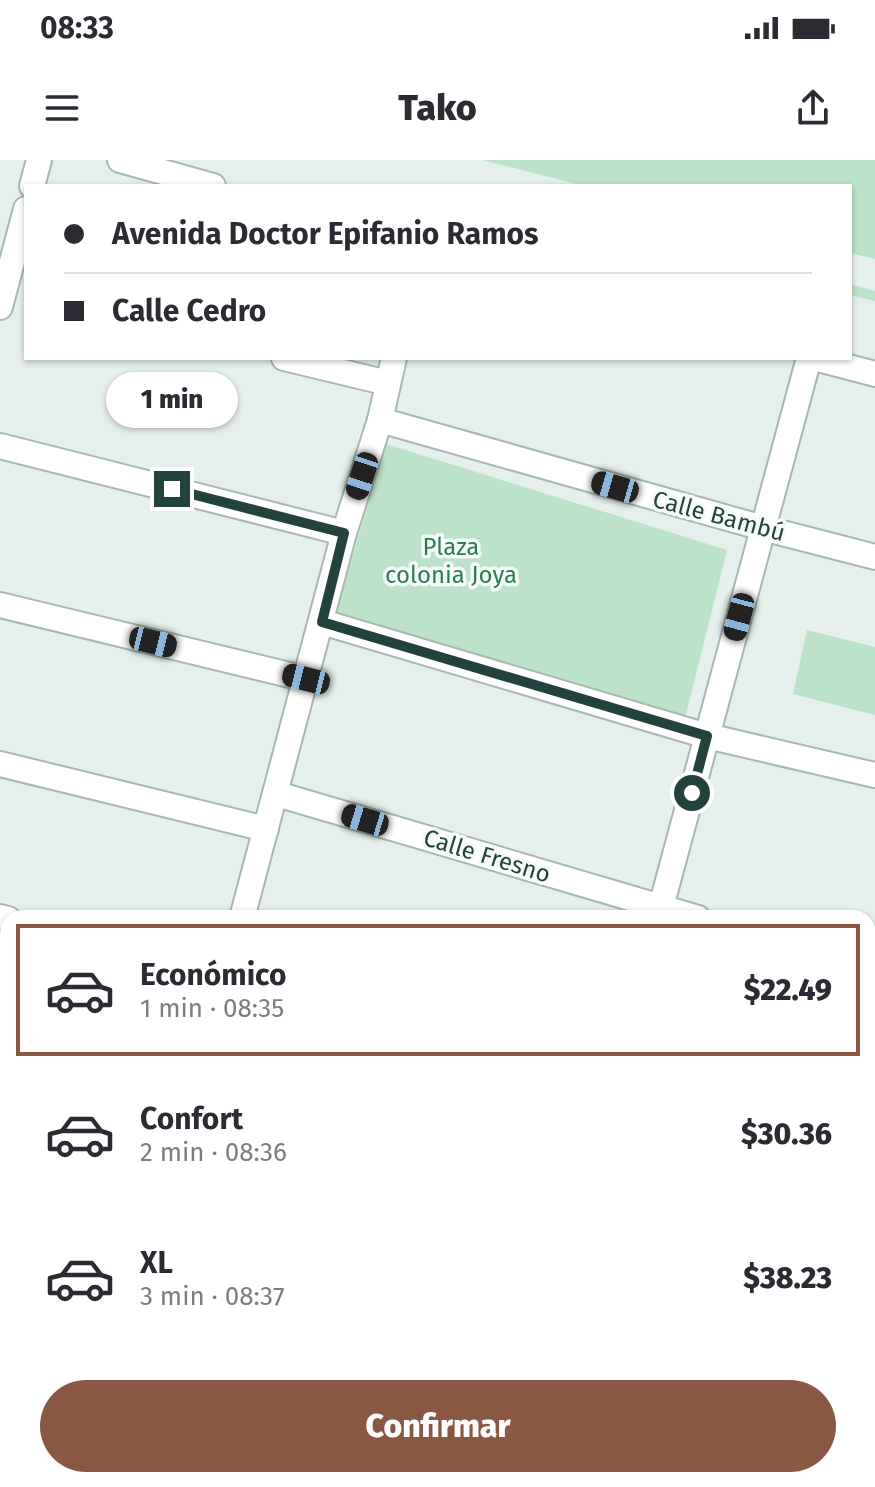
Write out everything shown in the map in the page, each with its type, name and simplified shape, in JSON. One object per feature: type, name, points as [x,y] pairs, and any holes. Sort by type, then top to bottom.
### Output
[{"type":"street","points":[[33,184],[39,160]]},
{"type":"street","points":[[120,160],[206,184]]},
{"type":"street","points":[[8,295],[24,219]]},
{"type":"street","points":[[292,360],[388,383]]},
{"type":"street","points":[[244,910],[344,533],[380,420],[394,360]]},
{"type":"street","points":[[661,910],[811,360]]},
{"type":"street","points":[[820,360],[875,374]]},
{"type":"street","name":"Calle Bambú","points":[[380,420],[875,557]]},
{"type":"street","points":[[0,446],[344,533]]},
{"type":"street","points":[[0,605],[306,679]]},
{"type":"street","points":[[322,622],[707,736],[875,775]]},
{"type":"street","points":[[0,764],[266,829]]},
{"type":"street","name":"Calle Fresno","points":[[277,794],[650,910]]},
{"type":"green space","points":[[482,160],[875,160],[875,259],[852,253],[852,184],[577,184]]},
{"type":"green space","points":[[852,285],[875,291],[875,301],[852,295]]},
{"type":"green space","name":"Plaza colonia Joya","points":[[386,444],[727,550],[685,718],[332,625]]},
{"type":"green space","points":[[807,630],[875,647],[875,715],[793,694]]},
{"type":"route","points":[[172,489],[344,533],[322,622],[707,736],[692,793]]}]
